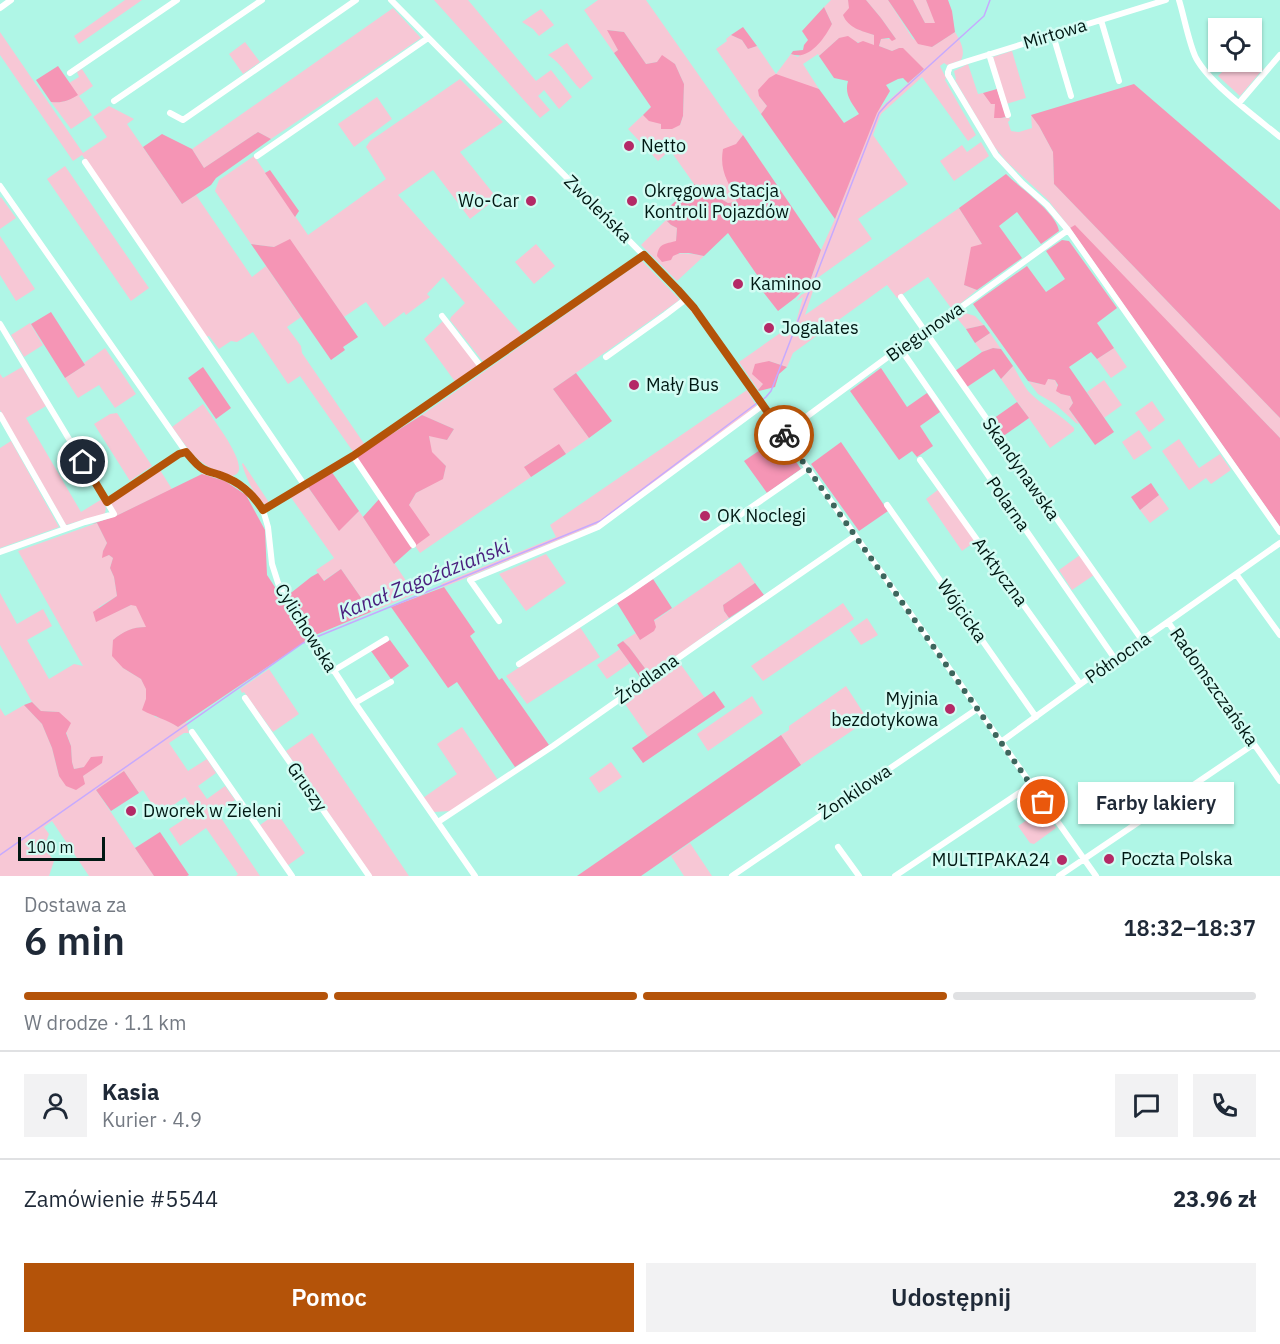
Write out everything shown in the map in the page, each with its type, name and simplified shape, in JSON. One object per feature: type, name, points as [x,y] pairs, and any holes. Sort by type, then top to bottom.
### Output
[{"type":"street","points":[[0,8],[11,0]]},
{"type":"street","points":[[70,73],[177,0]]},
{"type":"street","points":[[114,101],[262,0]]},
{"type":"street","points":[[170,113],[183,120],[356,0]]},
{"type":"street","name":"Zwoleńska","points":[[391,0],[686,299],[1096,876]]},
{"type":"street","name":"Mirtowa","points":[[1068,230],[1047,205],[996,155],[948,75],[950,67],[1166,0]]},
{"type":"street","points":[[1179,0],[1196,58],[1239,103],[1280,137]]},
{"type":"street","points":[[1101,20],[1119,81]]},
{"type":"street","points":[[1053,35],[1071,96]]},
{"type":"street","points":[[257,156],[428,38]]},
{"type":"street","points":[[989,54],[1008,116]]},
{"type":"street","points":[[1239,103],[1280,55]]},
{"type":"street","points":[[85,162],[305,486]]},
{"type":"street","name":"Cylichowska","points":[[0,186],[186,452],[204,471],[232,479],[246,488],[256,499],[263,510],[268,527],[275,578],[291,606],[473,875]]},
{"type":"street","points":[[1068,230],[1280,532]]},
{"type":"street","name":"Biegunowa","points":[[783,434],[900,348],[1068,230]]},
{"type":"street","points":[[263,510],[353,456],[644,255]]},
{"type":"street","name":"Skandynawska","points":[[901,297],[1142,640]]},
{"type":"street","points":[[606,357],[686,299]]},
{"type":"street","points":[[442,316],[482,368]]},
{"type":"street","points":[[0,324],[114,514],[0,552]]},
{"type":"street","name":"Polarna","points":[[900,348],[1115,659]]},
{"type":"street","points":[[499,621],[470,580],[598,527],[761,402]]},
{"type":"street","points":[[0,415],[65,529]]},
{"type":"street","points":[[107,502],[179,454],[186,452]]},
{"type":"street","points":[[353,456],[414,545]]},
{"type":"street","name":"Arktyczna","points":[[920,460],[1080,684]]},
{"type":"street","points":[[519,664],[629,592],[808,468]]},
{"type":"street","name":"Wójcicka","points":[[887,505],[1036,717]]},
{"type":"street","name":"Źródlana","points":[[438,822],[553,746],[855,536]]},
{"type":"street","name":"Północna","points":[[1001,742],[1280,543]]},
{"type":"street","points":[[1236,574],[1280,635]]},
{"type":"street","name":"Radomszczańska","points":[[1168,622],[1280,781]]},
{"type":"street","points":[[333,671],[386,639]]},
{"type":"street","points":[[355,703],[391,682]]},
{"type":"street","name":"Gruszy","points":[[244,698],[369,876]]},
{"type":"street","name":"Żonkilowa","points":[[732,876],[977,709]]},
{"type":"street","points":[[192,732],[292,876]]},
{"type":"street","points":[[1059,876],[1254,744]]},
{"type":"street","points":[[895,876],[1031,785]]},
{"type":"street","points":[[838,847],[859,876]]},
{"type":"shaded area","points":[[125,0],[142,0],[79,44],[74,36]]},
{"type":"shaded area","points":[[434,0],[468,0],[536,81],[551,70],[572,97],[559,109],[544,90],[538,96],[550,110],[540,118]]},
{"type":"shaded area","points":[[598,0],[646,0],[743,135],[735,146],[726,177],[738,202],[728,203],[694,184],[670,150],[658,161],[628,129],[643,115],[656,122],[680,125],[683,116],[684,84],[675,64],[662,56],[657,62],[646,64],[624,32],[608,30],[618,50],[614,53],[584,10]]},
{"type":"shaded area","points":[[831,0],[848,0],[857,29],[874,35],[874,46],[839,38],[819,56],[818,54],[803,64],[819,89],[809,95],[759,96],[767,106],[761,114],[716,49],[731,35],[742,40],[748,49],[757,46],[776,74],[791,54],[798,57],[832,24],[824,7]]},
{"type":"shaded area","points":[[848,0],[866,0],[896,39],[892,41],[889,38],[881,39],[879,46],[892,51],[903,48],[924,69],[908,83],[903,78],[886,85],[890,91],[877,113],[835,219],[761,114],[767,106],[759,96],[758,90],[776,74],[819,89],[844,123],[859,114],[848,95],[848,81],[834,78],[819,56],[839,38],[848,36],[858,43],[863,41],[874,45],[874,35],[856,28],[845,19],[843,15],[849,8]]},
{"type":"shaded area","points":[[866,0],[888,0],[913,39],[932,47],[955,32],[963,49],[961,60],[940,66],[945,80],[976,135],[968,141],[922,77],[881,114],[873,135],[908,184],[858,219],[872,239],[809,284],[877,111],[924,69],[899,48],[892,51],[879,46],[881,39],[896,39]]},
{"type":"shaded area","points":[[888,0],[913,0],[925,23],[935,23],[926,0],[948,0],[955,32],[932,47],[918,44]]},
{"type":"shaded area","points":[[913,0],[926,0],[936,23],[925,23]]},
{"type":"shaded area","points":[[824,7],[832,24],[825,36],[810,52],[791,54],[793,51],[803,50],[808,40],[802,31]]},
{"type":"shaded area","points":[[393,8],[421,38],[271,139],[258,132],[204,168],[192,149]]},
{"type":"shaded area","points":[[541,9],[554,25],[539,36],[522,22]]},
{"type":"shaded area","points":[[743,27],[757,46],[748,49],[742,40],[731,35]]},
{"type":"shaded area","points":[[607,30],[624,32],[646,64],[657,62],[662,55],[675,64],[684,84],[683,116],[680,125],[672,129],[661,129],[661,124],[649,121],[643,115],[651,107],[614,53],[618,50]]},
{"type":"shaded area","points":[[0,32],[83,153],[107,137],[93,117],[109,106],[134,119],[127,124],[182,204],[196,195],[252,277],[266,266],[301,317],[287,327],[301,346],[302,353],[365,445],[354,453],[300,376],[288,384],[253,332],[219,349],[209,336],[206,337],[82,155],[73,161],[0,55]]},
{"type":"shaded area","points":[[245,42],[260,62],[243,74],[229,54]]},
{"type":"shaded area","points":[[567,43],[593,78],[580,89],[548,55]]},
{"type":"shaded area","points":[[1012,51],[1026,98],[1006,104],[993,57]]},
{"type":"shaded area","points":[[968,64],[978,94],[983,93],[991,103],[995,104],[1001,118],[1009,117],[1011,131],[1019,132],[1032,128],[1031,115],[1053,152],[1054,184],[1280,418],[1280,438],[1075,226],[1070,228],[1048,200],[1006,161],[993,145],[955,80],[954,71]]},
{"type":"shaded area","points":[[58,66],[78,95],[65,101],[51,102],[36,80]]},
{"type":"shaded area","points":[[82,69],[93,86],[79,96],[92,115],[71,129],[51,102],[65,101],[77,95],[69,83],[79,77],[77,72]]},
{"type":"shaded area","points":[[1222,72],[1260,72],[1240,96],[1218,76]]},
{"type":"shaded area","points":[[460,79],[503,122],[460,152],[497,198],[470,219],[433,170],[398,195],[523,336],[484,363],[450,320],[465,303],[443,277],[427,294],[430,297],[406,315],[404,312],[384,327],[366,302],[344,317],[290,240],[274,247],[251,244],[215,191],[219,180],[254,156],[308,235],[386,179],[366,147],[370,141]]},
{"type":"shaded area","points":[[1134,84],[1280,210],[1280,418],[1054,184],[1053,152],[1031,115]]},
{"type":"shaded area","points":[[997,89],[1006,117],[994,118],[995,104],[991,104],[983,93]]},
{"type":"shaded area","points":[[377,97],[392,119],[354,147],[338,124]]},
{"type":"shaded area","points":[[258,132],[271,139],[182,204],[143,147],[162,134],[192,149],[204,168]]},
{"type":"shaded area","points":[[743,135],[821,250],[809,284],[778,311],[760,288],[764,285],[728,233],[704,256],[680,253],[673,256],[671,260],[662,262],[657,256],[661,246],[676,241],[677,228],[666,220],[672,214],[668,208],[694,184],[728,203],[737,202],[726,177],[722,157],[723,149],[736,144]]},
{"type":"shaded area","points":[[981,142],[989,156],[954,181],[940,161],[962,145],[967,152]]},
{"type":"shaded area","points":[[65,166],[149,288],[131,301],[47,179]]},
{"type":"shaded area","points":[[270,170],[299,211],[295,217],[265,173]]},
{"type":"shaded area","points":[[1006,174],[1045,208],[1057,224],[1059,231],[1041,244],[1017,212],[999,226],[1022,258],[977,290],[964,285],[971,247],[982,244],[959,208]]},
{"type":"shaded area","points":[[0,198],[16,218],[0,229]]},
{"type":"shaded area","points":[[959,208],[982,244],[964,285],[977,290],[926,329],[925,325],[927,326],[951,308],[928,277],[897,298],[887,285],[793,353],[787,367],[769,361],[763,384],[758,390],[739,362],[796,322],[803,297],[797,301],[801,295],[814,288],[805,315]]},
{"type":"shaded area","points":[[666,220],[677,228],[673,255],[684,253],[704,256],[677,281],[641,245]]},
{"type":"shaded area","points":[[1075,225],[1280,438],[1280,527],[1070,228]]},
{"type":"shaded area","points":[[0,236],[35,289],[16,301],[0,275]]},
{"type":"shaded area","points":[[290,239],[358,337],[343,347],[345,350],[331,360],[251,244],[274,247]]},
{"type":"shaded area","points":[[1062,240],[1069,241],[1117,308],[1097,323],[1114,348],[1097,359],[1091,352],[1069,367],[1114,432],[1095,445],[1069,409],[1073,403],[1070,396],[1056,391],[1058,385],[1055,380],[1048,379],[1045,385],[1028,381],[973,304],[1027,266],[1046,292],[1065,279],[1046,251]]},
{"type":"shaded area","points":[[536,244],[555,266],[534,284],[515,262]]},
{"type":"shaded area","points":[[642,261],[679,299],[678,301],[553,389],[589,438],[566,454],[559,445],[525,466],[531,477],[420,553],[415,546],[409,505],[416,493],[443,478],[446,466],[431,452],[429,435],[447,440],[454,429],[422,415]]},
{"type":"shaded area","points":[[51,312],[85,365],[65,378],[31,324]]},
{"type":"shaded area","points":[[962,312],[975,316],[984,325],[966,329],[956,317]]},
{"type":"shaded area","points":[[443,321],[478,367],[456,383],[424,339]]},
{"type":"shaded area","points":[[30,323],[43,345],[24,357],[11,335]]},
{"type":"shaded area","points":[[984,325],[990,333],[975,343],[966,329]]},
{"type":"shaded area","points":[[990,333],[1001,349],[993,348],[982,352],[975,343]]},
{"type":"shaded area","points":[[105,348],[136,394],[115,408],[99,385],[78,398],[65,378]]},
{"type":"shaded area","points":[[993,348],[1001,349],[1013,366],[1001,379],[994,369],[967,387],[955,371],[982,352]]},
{"type":"shaded area","points":[[1114,348],[1127,367],[1111,378],[1097,359]]},
{"type":"shaded area","points":[[769,361],[787,367],[779,374],[775,387],[759,391],[763,384],[752,374],[755,364]]},
{"type":"shaded area","points":[[1013,366],[1028,391],[1074,428],[1074,431],[1050,448],[1001,379]]},
{"type":"shaded area","points":[[22,367],[46,406],[26,418],[81,512],[102,499],[106,508],[105,513],[101,516],[66,525],[0,410],[0,374],[3,378]]},
{"type":"shaded area","points":[[203,367],[231,408],[216,419],[188,378]]},
{"type":"shaded area","points":[[881,368],[907,407],[927,393],[940,412],[920,426],[933,446],[917,457],[912,451],[899,460],[850,391]]},
{"type":"shaded area","points":[[576,373],[612,421],[589,438],[553,389]]},
{"type":"shaded area","points":[[1048,379],[1055,380],[1061,394],[1069,395],[1073,403],[1069,409],[1079,424],[1055,404],[1038,394],[1028,381],[1039,384]]},
{"type":"shaded area","points":[[1104,380],[1122,405],[1104,418],[1087,392]]},
{"type":"shaded area","points":[[747,390],[757,407],[598,524],[444,587],[441,584],[556,537],[550,525]]},
{"type":"shaded area","points":[[1152,401],[1165,420],[1149,432],[1135,413]]},
{"type":"shaded area","points":[[1017,402],[1029,418],[1002,437],[990,421]]},
{"type":"shaded area","points":[[203,404],[235,455],[239,470],[234,475],[225,475],[204,464],[192,453],[172,427]]},
{"type":"shaded area","points":[[117,413],[152,466],[130,481],[94,424],[110,414]]},
{"type":"shaded area","points":[[422,415],[454,429],[447,440],[429,436],[432,452],[446,466],[443,479],[416,493],[409,505],[430,535],[415,546],[355,457]]},
{"type":"shaded area","points":[[1139,430],[1152,448],[1134,460],[1122,442]]},
{"type":"shaded area","points":[[779,437],[801,469],[767,493],[744,461]]},
{"type":"shaded area","points":[[1179,439],[1199,468],[1220,454],[1231,470],[1211,484],[1206,478],[1189,490],[1162,451]]},
{"type":"shaded area","points":[[11,441],[59,527],[0,548],[0,448]]},
{"type":"shaded area","points":[[841,442],[888,511],[859,531],[811,464]]},
{"type":"shaded area","points":[[559,444],[566,454],[531,477],[524,467]]},
{"type":"shaded area","points":[[243,463],[270,504],[262,502],[254,493]]},
{"type":"shaded area","points":[[160,470],[172,489],[116,516],[111,504]]},
{"type":"shaded area","points":[[331,471],[359,511],[339,531],[308,487]]},
{"type":"shaded area","points":[[202,474],[225,481],[246,495],[265,530],[267,575],[309,639],[178,727],[142,710],[146,699],[146,689],[141,679],[123,668],[112,656],[113,640],[128,630],[146,627],[136,606],[131,605],[96,622],[93,612],[117,596],[110,568],[113,558],[109,555],[102,558],[107,543],[97,523],[92,524],[116,516]]},
{"type":"shaded area","points":[[1151,483],[1159,495],[1140,510],[1131,497]]},
{"type":"shaded area","points":[[307,486],[339,530],[359,511],[415,594],[371,612],[341,569],[323,581],[316,570],[334,558],[290,496]]},
{"type":"shaded area","points":[[939,489],[976,541],[962,551],[926,499]]},
{"type":"shaded area","points":[[1159,495],[1169,509],[1150,523],[1140,510]]},
{"type":"shaded area","points":[[380,498],[413,547],[394,564],[363,517]]},
{"type":"shaded area","points":[[97,523],[107,543],[103,557],[109,555],[113,558],[110,568],[117,596],[99,607],[96,621],[131,605],[136,605],[147,627],[129,630],[113,640],[123,668],[141,679],[146,688],[146,699],[155,717],[167,719],[178,727],[186,722],[189,733],[184,733],[169,743],[188,771],[207,759],[216,773],[198,786],[207,799],[225,786],[235,800],[217,812],[260,876],[236,876],[238,874],[206,828],[180,846],[169,829],[195,812],[185,797],[159,815],[143,790],[139,793],[124,771],[96,790],[154,876],[89,876],[52,821],[44,827],[49,834],[46,842],[44,839],[41,842],[54,861],[49,876],[0,876],[0,708],[5,716],[24,705],[42,724],[52,748],[59,776],[83,776],[88,772],[84,767],[74,769],[71,746],[59,712],[41,711],[32,702],[0,645],[0,593],[17,624],[43,609],[52,626],[27,640],[49,679],[74,664],[83,666],[18,551]]},
{"type":"shaded area","points":[[546,554],[566,583],[526,611],[499,574]]},
{"type":"shaded area","points":[[1080,555],[1094,575],[1072,590],[1059,570]]},
{"type":"shaded area","points":[[740,562],[755,583],[723,605],[729,618],[650,675],[623,641],[636,633],[640,640],[654,621]]},
{"type":"shaded area","points":[[341,569],[371,612],[313,636],[287,596],[318,573],[324,581]]},
{"type":"shaded area","points":[[653,579],[672,608],[654,620],[656,627],[654,631],[640,640],[617,603]]},
{"type":"shaded area","points":[[755,583],[764,595],[729,618],[723,605]]},
{"type":"shaded area","points":[[444,587],[475,632],[470,636],[499,680],[502,678],[549,745],[515,767],[457,682],[448,688],[391,607]]},
{"type":"shaded area","points":[[843,603],[854,619],[763,681],[751,666]]},
{"type":"shaded area","points":[[867,618],[878,635],[861,645],[850,630]]},
{"type":"shaded area","points":[[580,627],[600,657],[527,704],[506,676]]},
{"type":"shaded area","points":[[390,640],[409,666],[391,679],[371,651]]},
{"type":"shaded area","points":[[623,641],[650,675],[643,681],[617,645]]},
{"type":"shaded area","points":[[620,649],[630,663],[607,679],[597,665]]},
{"type":"shaded area","points":[[679,662],[705,698],[648,737],[623,701]]},
{"type":"shaded area","points":[[269,669],[299,714],[273,732],[240,689]]},
{"type":"shaded area","points":[[846,686],[868,720],[801,765],[781,735],[789,730],[789,726]]},
{"type":"shaded area","points":[[714,691],[725,707],[643,763],[632,748]]},
{"type":"shaded area","points":[[752,696],[763,713],[708,751],[697,734]]},
{"type":"shaded area","points":[[32,702],[41,711],[59,712],[71,723],[66,733],[71,746],[74,769],[84,767],[91,757],[103,756],[102,763],[83,776],[85,784],[76,790],[66,786],[59,776],[52,748],[42,724],[24,705]]},
{"type":"shaded area","points":[[462,727],[498,780],[451,811],[433,812],[423,798],[457,774],[437,744]]},
{"type":"shaded area","points":[[312,733],[409,876],[372,876],[286,751]]},
{"type":"shaded area","points":[[781,735],[801,765],[641,876],[577,876]]},
{"type":"shaded area","points":[[611,762],[622,777],[599,793],[589,778]]},
{"type":"shaded area","points":[[124,771],[139,793],[111,811],[96,790]]},
{"type":"shaded area","points":[[1043,809],[1056,828],[1034,844],[1030,843],[1018,826]]},
{"type":"shaded area","points":[[277,813],[305,853],[287,866],[260,825]]},
{"type":"shaded area","points":[[160,832],[189,875],[154,876],[135,848]]},
{"type":"shaded area","points":[[690,843],[712,876],[684,876],[671,856]]},
{"type":"waterway","name":"Kanał Zagoździański","points":[[814,281],[879,113],[984,16],[990,0]]},
{"type":"waterway","name":"Kanał Zagoździański","points":[[761,401],[771,391],[809,292]]},
{"type":"waterway","name":"Kanał Zagoździański","points":[[314,638],[600,521],[757,403]]},
{"type":"waterway","name":"Kanał Zagoździański","points":[[0,855],[310,640]]},
{"type":"way so far","points":[[784,435],[1043,802]]},
{"type":"place","name":"Netto","points":[[629,146]]},
{"type":"place","name":"Wo-Car","points":[[531,201]]},
{"type":"place","name":"Okręgowa Stacja Kontroli Pojazdów","points":[[632,201]]},
{"type":"place","name":"Kaminoo","points":[[738,284]]},
{"type":"place","name":"Jogalates","points":[[769,328]]},
{"type":"place","name":"Mały Bus","points":[[634,385]]},
{"type":"place","name":"OK Noclegi","points":[[705,516]]},
{"type":"place","name":"Myjnia bezdotykowa","points":[[950,709]]},
{"type":"place","name":"Farby lakiery","points":[[1043,802]]},
{"type":"place","name":"Dworek w Zieleni","points":[[131,811]]},
{"type":"place","name":"Poczta Polska","points":[[1109,859]]},
{"type":"place","name":"MULTIPAKA24","points":[[1062,860]]},
{"type":"route","points":[[83,462],[107,502],[179,454],[186,452],[204,471],[232,479],[246,488],[263,510],[353,456],[644,255],[694,308],[784,435]]}]
